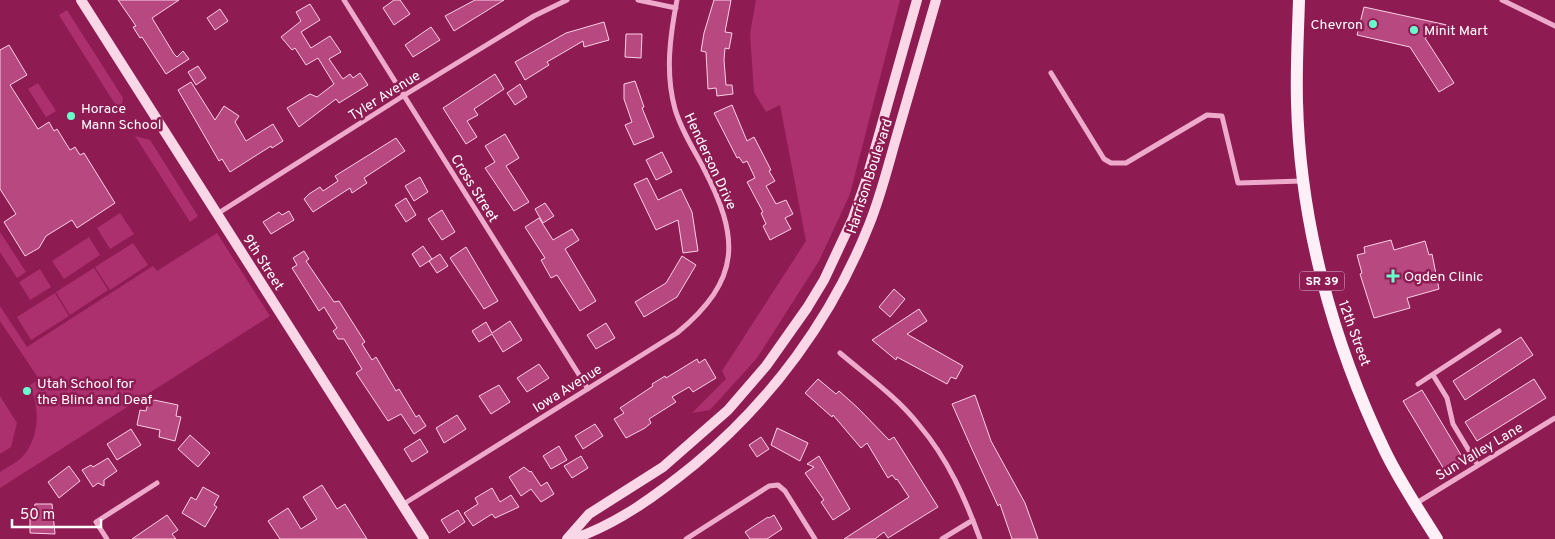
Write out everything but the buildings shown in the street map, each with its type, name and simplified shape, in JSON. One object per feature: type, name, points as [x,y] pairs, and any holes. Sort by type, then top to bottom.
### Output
[{"type":"main road","name":"9th Street","points":[[81,0],[424,539]]},
{"type":"main road","name":"Harrison Boulevard","points":[[567,539],[589,514],[663,467],[728,410],[766,366],[807,308],[824,280],[853,218],[866,181],[917,0]]},
{"type":"main road","name":"Harrison Boulevard","points":[[573,539],[599,530],[658,492],[711,450],[743,420],[782,376],[804,346],[841,286],[870,224],[936,0]]},
{"type":"main road","name":"12th Street","points":[[1299,0],[1297,102],[1303,181],[1314,248],[1328,305],[1353,375],[1385,451],[1437,539]]},
{"type":"street","name":"Cross Street","points":[[344,0],[588,388]]},
{"type":"street","name":"Tyler Avenue","points":[[217,214],[534,16],[566,0]]},
{"type":"street","points":[[638,0],[676,8]]},
{"type":"street","name":"Henderson Drive","points":[[677,0],[669,60],[672,92],[681,126],[716,192],[727,224],[729,248],[726,272]]},
{"type":"street","points":[[1502,0],[1555,26]]},
{"type":"street","points":[[1051,73],[1104,159],[1111,163],[1126,164],[1207,115],[1222,116],[1238,183],[1303,181]]},
{"type":"street","name":"Iowa Avenue","points":[[402,505],[688,324],[711,299],[726,272]]},
{"type":"street","points":[[1418,384],[1499,331]]},
{"type":"street","points":[[840,353],[895,399],[919,424],[942,456],[959,486],[980,539]]},
{"type":"street","points":[[1433,375],[1448,398],[1453,424],[1477,464]]},
{"type":"street","name":"Sun Valley Lane","points":[[1415,504],[1477,464],[1555,418]]},
{"type":"street","points":[[107,539],[96,522],[157,483]]},
{"type":"street","points":[[686,539],[769,486],[778,485],[785,491],[815,539]]},
{"type":"street","points":[[942,539],[973,520]]},
{"type":"shaded area","points":[[756,0],[900,0],[850,194],[819,261],[757,358],[710,410],[692,413],[726,379],[722,371],[806,241],[780,105],[766,112],[754,92],[750,34]]},
{"type":"shaded area","points":[[67,10],[123,98],[120,112],[59,15]]},
{"type":"shaded area","points":[[38,83],[56,111],[46,117],[28,89]]},
{"type":"shaded area","points":[[135,136],[150,140],[198,216],[190,222]]},
{"type":"shaded area","points":[[120,213],[134,234],[110,249],[97,228]]},
{"type":"shaded area","points":[[0,232],[26,272],[17,278],[0,252]]},
{"type":"shaded area","points":[[217,233],[270,316],[0,488],[0,472],[21,458],[32,441],[37,412],[29,386],[39,379],[0,321],[0,306],[27,347],[153,266],[157,271]]},
{"type":"shaded area","points":[[89,237],[100,255],[64,279],[52,261]]},
{"type":"shaded area","points":[[133,243],[148,265],[110,290],[95,267]]},
{"type":"shaded area","points":[[94,268],[108,290],[70,315],[56,292]]},
{"type":"shaded area","points":[[40,269],[51,287],[30,300],[19,282]]},
{"type":"shaded area","points":[[55,293],[69,316],[31,340],[17,317]]},
{"type":"shaded area","points":[[0,396],[17,423],[11,447],[0,454]]},
{"type":"place","name":"Chevron","points":[[1373,24]]},
{"type":"place","name":"Minit Mart","points":[[1414,30]]},
{"type":"place","name":"Horace Mann School","points":[[71,116]]},
{"type":"place","name":"Ogden Clinic","points":[[1393,276]]},
{"type":"place","name":"Utah School for the Blind and Deaf","points":[[27,391]]}]
